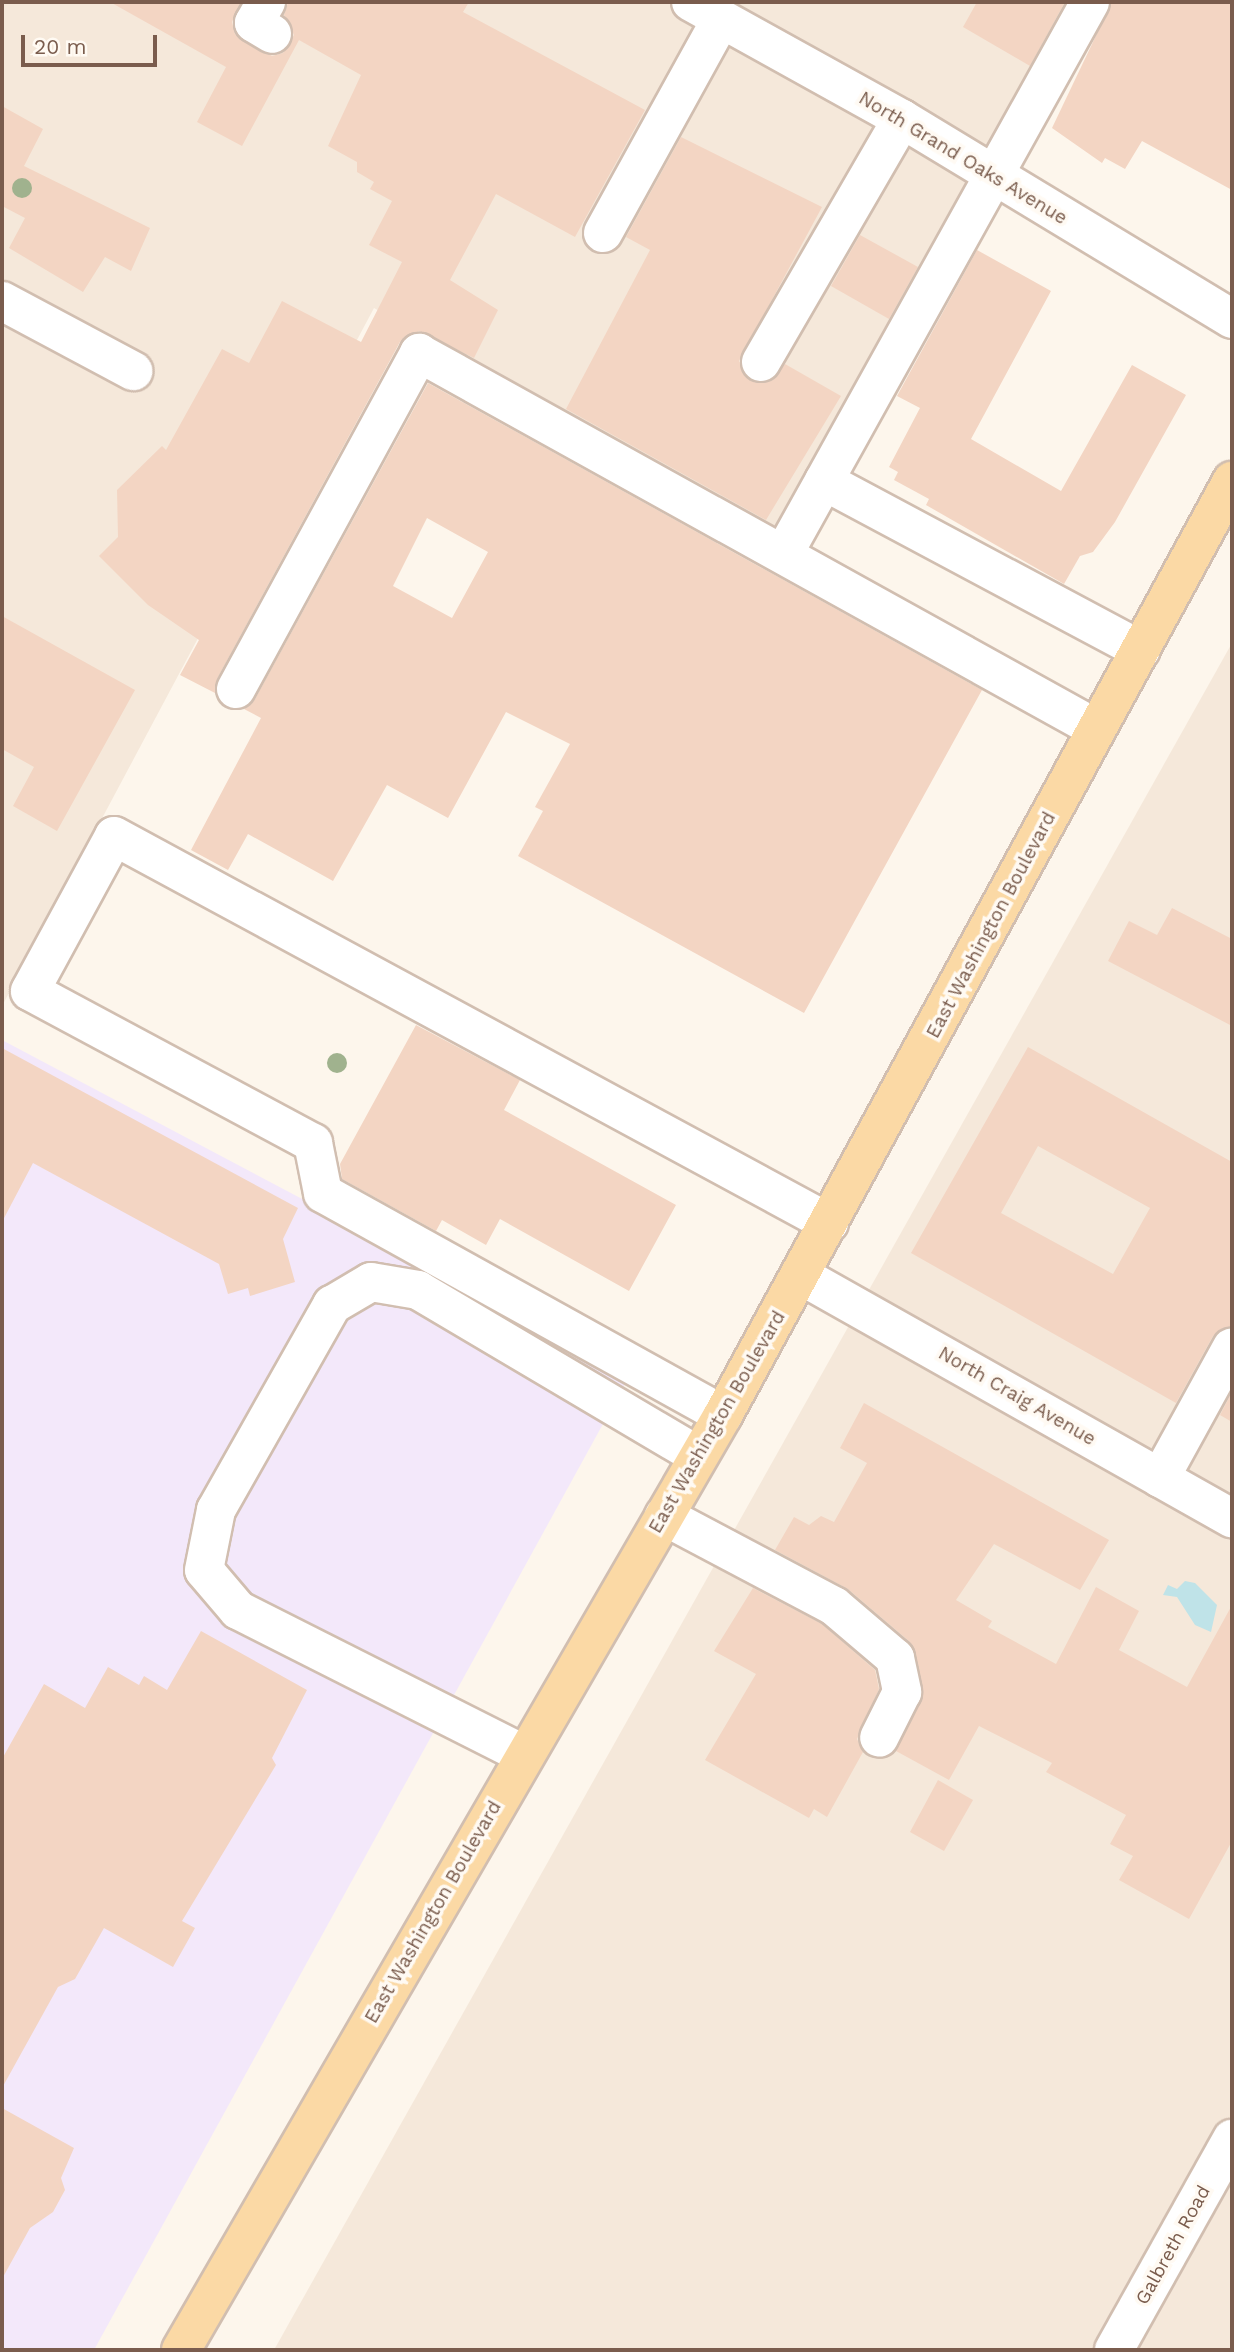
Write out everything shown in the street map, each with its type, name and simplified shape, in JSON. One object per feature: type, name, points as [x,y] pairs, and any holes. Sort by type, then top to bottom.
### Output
[{"type":"main road","name":"East Washington Boulevard","points":[[181,2350],[523,1754],[723,1415],[1232,481]]},
{"type":"street","points":[[784,553],[1090,2]]},
{"type":"street","points":[[603,233],[706,10]]},
{"type":"street","name":"North Grand Oaks Avenue","points":[[706,10],[902,119],[991,178],[1232,318]]},
{"type":"street","points":[[761,362],[902,119]]},
{"type":"street","points":[[2,301],[133,371]]},
{"type":"street","points":[[236,689],[419,353],[784,553],[1097,729]]},
{"type":"street","points":[[824,481],[1140,650]]},
{"type":"street","points":[[723,1415],[323,1193],[313,1143],[30,991],[114,836],[830,1223]]},
{"type":"street","name":"North Craig Avenue","points":[[800,1275],[1232,1518]]},
{"type":"street","points":[[523,1754],[238,1610],[204,1570],[216,1510],[332,1305],[371,1282],[418,1290],[699,1456]]},
{"type":"street","points":[[1160,1478],[1232,1347]]},
{"type":"street","points":[[664,1516],[834,1606],[895,1658],[902,1692],[878,1738]]},
{"type":"street","name":"Galbreth Road","points":[[1114,2350],[1232,2139]]},
{"type":"shaded area","points":[[2,2],[1071,2],[777,533],[374,308],[2,1006]]},
{"type":"shaded area","points":[[1232,643],[1232,2350],[274,2350]]},
{"type":"shaded area","points":[[2,1040],[631,1373],[94,2350],[2,2350]]},
{"type":"water","points":[[1185,1581],[1195,1583],[1217,1605],[1211,1632],[1195,1625],[1177,1597],[1163,1595],[1168,1585],[1177,1589]]},
{"type":"building","points":[[110,2],[241,2],[232,22],[235,34],[272,56],[283,53],[294,35],[284,15],[288,2],[469,2],[463,12],[645,110],[575,237],[496,194],[450,280],[498,310],[474,358],[419,331],[400,342],[217,679],[215,693],[180,675],[199,640],[148,605],[99,556],[118,537],[117,490],[162,446],[166,450],[222,349],[249,363],[282,301],[361,342],[402,262],[369,245],[392,201],[370,189],[374,182],[357,172],[357,162],[328,146],[361,75],[299,40],[242,146],[197,122],[226,67]]},
{"type":"building","points":[[977,2],[1065,2],[1030,66],[963,27]]},
{"type":"building","points":[[1112,2],[1232,2],[1232,190],[1142,141],[1125,169],[1105,158],[1102,163],[1052,128]]},
{"type":"building","points":[[2,106],[43,129],[24,166],[150,228],[131,271],[105,257],[83,292],[9,248],[25,218],[2,206]]},
{"type":"building","points":[[681,137],[822,207],[739,361],[751,381],[771,381],[785,364],[841,396],[766,520],[566,409],[650,250],[626,237]]},
{"type":"building","points":[[860,235],[918,267],[889,319],[831,286]]},
{"type":"building","points":[[977,250],[1051,291],[971,439],[1061,491],[1132,365],[1186,395],[1115,522],[1093,552],[1080,556],[1064,584],[926,505],[929,499],[894,480],[898,472],[889,467],[920,408],[897,396]]},
{"type":"building","points":[[428,383],[982,690],[804,1013],[518,856],[543,811],[535,807],[570,744],[506,712],[448,818],[387,785],[333,881],[248,834],[228,870],[191,850],[261,718],[244,709],[255,699]],"holes":[[[427,518],[488,552],[452,618],[393,586]]]},
{"type":"building","points":[[2,616],[135,690],[57,831],[13,806],[34,767],[2,749]]},
{"type":"building","points":[[1172,908],[1232,939],[1232,1026],[1108,961],[1129,921],[1157,935]]},
{"type":"building","points":[[416,1025],[520,1080],[504,1110],[676,1205],[629,1291],[500,1219],[486,1245],[442,1220],[436,1231],[342,1179],[340,1164]]},
{"type":"building","points":[[1028,1047],[1232,1162],[1232,1325],[1213,1336],[1176,1403],[911,1253]],"holes":[[[1038,1146],[1150,1208],[1113,1274],[1001,1213]]]},
{"type":"building","points":[[2,1048],[298,1208],[283,1239],[295,1282],[250,1296],[248,1288],[228,1294],[219,1264],[33,1163],[2,1222]]},
{"type":"building","points":[[1232,1392],[1232,1422],[1220,1415]]},
{"type":"building","points":[[864,1403],[1109,1540],[1080,1590],[994,1544],[956,1600],[992,1621],[988,1627],[1056,1664],[1096,1587],[1139,1611],[1119,1650],[1187,1687],[1232,1605],[1232,1841],[1189,1919],[1119,1880],[1133,1856],[1110,1844],[1126,1815],[1046,1772],[1052,1763],[979,1726],[949,1780],[896,1751],[923,1688],[910,1642],[848,1589],[775,1550],[794,1517],[809,1525],[821,1516],[834,1522],[867,1463],[840,1448]]},
{"type":"building","points":[[753,1588],[822,1624],[875,1670],[879,1689],[857,1739],[863,1752],[827,1817],[814,1809],[809,1818],[705,1760],[756,1674],[714,1651]]},
{"type":"building","points":[[201,1631],[307,1690],[272,1758],[276,1765],[182,1921],[195,1928],[173,1967],[104,1928],[75,1979],[58,1987],[2,2088],[2,1759],[44,1684],[85,1708],[108,1667],[139,1685],[144,1676],[167,1690]]},
{"type":"building","points":[[938,1780],[973,1800],[944,1851],[910,1832]]},
{"type":"building","points":[[2,2108],[74,2148],[61,2178],[65,2190],[53,2212],[30,2228],[2,2279]]}]
